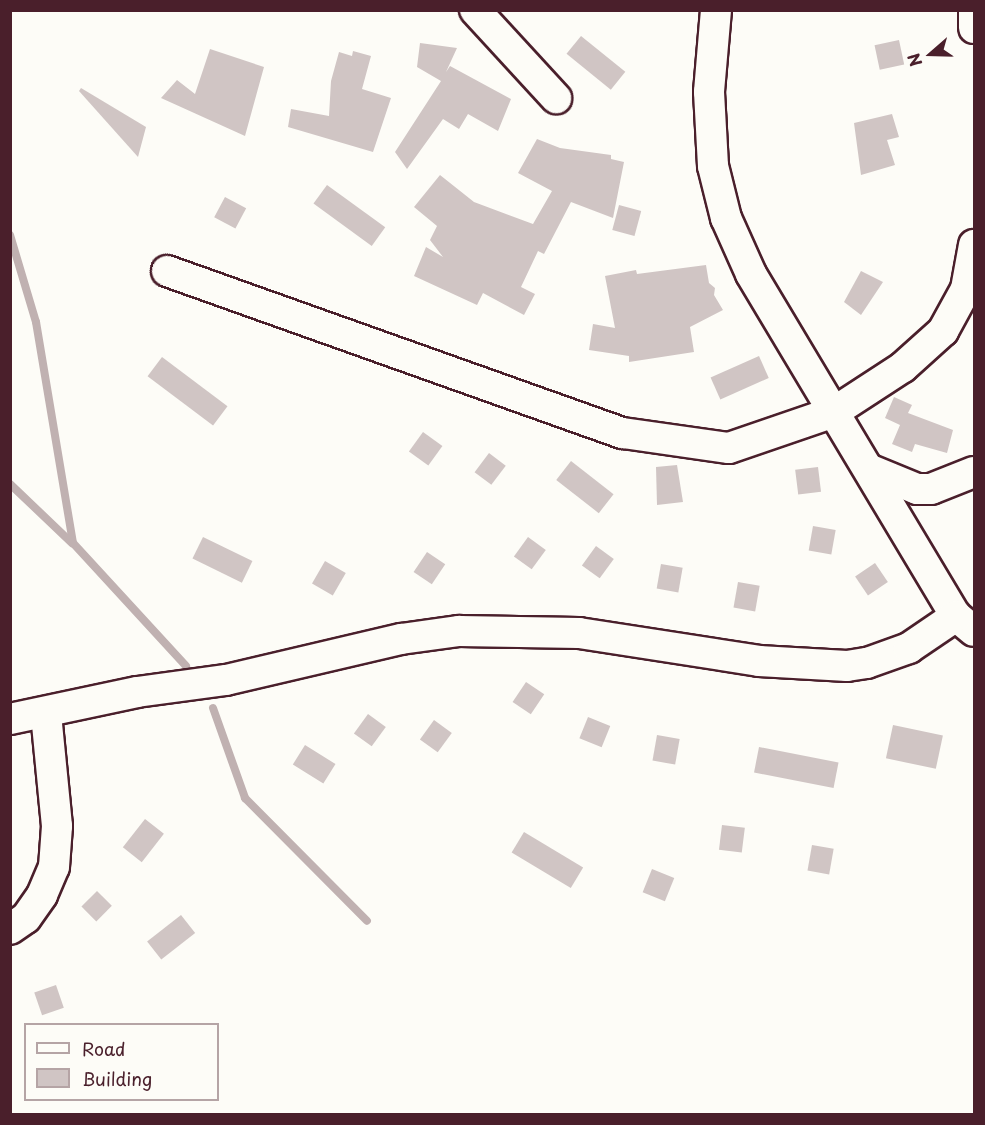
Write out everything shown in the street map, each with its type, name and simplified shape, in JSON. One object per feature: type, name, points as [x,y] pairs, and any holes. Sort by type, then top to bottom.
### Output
[{"type":"street","points":[[475,10],[556,98]]},
{"type":"street","points":[[10,719],[46,714],[137,692],[226,680],[401,639],[459,631],[579,633],[759,661],[847,666],[867,663],[909,648],[965,623],[751,274],[726,218],[713,166],[709,92],[716,10]]},
{"type":"street","points":[[974,10],[975,28]]},
{"type":"street","points":[[168,271],[623,433],[729,448],[834,412],[903,367],[943,331],[966,289],[975,245]]},
{"type":"street","points":[[871,470],[917,489],[931,489],[975,471]]},
{"type":"street","points":[[10,929],[37,903],[54,867],[57,826],[46,714]]},
{"type":"building","points":[[581,36],[625,72],[611,90],[567,54]]},
{"type":"building","points":[[899,40],[904,64],[880,70],[875,45]]},
{"type":"building","points":[[420,43],[457,48],[446,72],[450,66],[511,99],[498,131],[468,114],[459,129],[443,119],[407,169],[395,152],[441,81],[417,67]]},
{"type":"building","points":[[210,49],[264,67],[245,136],[161,98],[177,80],[195,94]]},
{"type":"building","points":[[353,51],[371,56],[362,89],[391,98],[373,152],[288,127],[291,109],[329,116],[331,81],[339,52],[352,56]]},
{"type":"building","points":[[81,88],[146,127],[138,157],[79,91]]},
{"type":"building","points":[[892,114],[899,137],[887,140],[895,165],[861,175],[854,123]]},
{"type":"building","points":[[537,139],[560,148],[611,155],[611,159],[624,162],[613,218],[571,202],[544,254],[538,251],[521,287],[535,294],[524,315],[483,293],[477,305],[414,276],[426,247],[443,257],[430,240],[437,226],[414,207],[440,175],[474,202],[533,224],[552,191],[518,173]]},
{"type":"building","points":[[327,185],[385,227],[372,246],[313,204]]},
{"type":"building","points":[[225,197],[246,208],[235,229],[214,217]]},
{"type":"building","points":[[619,205],[641,211],[634,236],[612,230]]},
{"type":"building","points":[[706,265],[709,283],[715,288],[714,295],[723,310],[690,327],[694,352],[629,362],[629,356],[589,350],[593,324],[615,328],[605,276],[636,270],[637,274]]},
{"type":"building","points":[[861,271],[883,282],[861,315],[844,302]]},
{"type":"building","points":[[759,356],[769,378],[720,399],[711,378]]},
{"type":"building","points":[[162,357],[227,406],[213,426],[148,376]]},
{"type":"building","points":[[894,397],[912,405],[908,413],[953,430],[947,453],[915,444],[912,452],[892,444],[900,425],[885,418]]},
{"type":"building","points":[[423,432],[442,446],[428,466],[409,451]]},
{"type":"building","points":[[489,453],[506,466],[491,485],[475,472]]},
{"type":"building","points":[[571,461],[614,494],[599,513],[556,480]]},
{"type":"building","points":[[677,465],[683,502],[657,505],[656,467]]},
{"type":"building","points":[[818,467],[821,492],[798,495],[795,470]]},
{"type":"building","points":[[813,526],[836,530],[831,555],[809,551]]},
{"type":"building","points":[[203,537],[252,561],[242,583],[192,559]]},
{"type":"building","points":[[528,537],[546,550],[532,569],[514,556]]},
{"type":"building","points":[[596,546],[614,559],[600,578],[582,565]]},
{"type":"building","points":[[427,552],[445,564],[432,584],[414,572]]},
{"type":"building","points":[[325,561],[346,573],[333,596],[312,584]]},
{"type":"building","points":[[875,563],[888,582],[868,595],[855,576]]},
{"type":"building","points":[[661,564],[683,568],[678,592],[657,589]]},
{"type":"building","points":[[738,582],[760,586],[755,611],[733,608]]},
{"type":"building","points":[[526,682],[544,694],[531,714],[513,702]]},
{"type":"building","points":[[368,714],[386,727],[372,746],[354,733]]},
{"type":"building","points":[[588,717],[610,726],[602,747],[579,738]]},
{"type":"building","points":[[434,720],[452,733],[438,752],[420,739]]},
{"type":"building","points":[[893,725],[943,736],[936,769],[886,758]]},
{"type":"building","points":[[657,735],[680,739],[675,765],[652,761]]},
{"type":"building","points":[[305,745],[336,764],[323,784],[293,765]]},
{"type":"building","points":[[759,747],[839,762],[834,788],[754,773]]},
{"type":"building","points":[[145,819],[164,834],[142,862],[123,847]]},
{"type":"building","points":[[722,825],[745,828],[742,853],[719,850]]},
{"type":"building","points":[[524,832],[583,868],[571,888],[512,853]]},
{"type":"building","points":[[812,845],[834,849],[829,874],[807,871]]},
{"type":"building","points":[[652,869],[674,878],[665,901],[643,892]]},
{"type":"building","points":[[97,891],[112,906],[96,921],[81,907]]},
{"type":"building","points":[[181,915],[195,933],[161,960],[147,941]]},
{"type":"building","points":[[56,985],[64,1008],[42,1015],[34,992]]},
{"type":"waterway","points":[[10,235],[36,322],[73,543],[186,666]]},
{"type":"waterway","points":[[10,484],[72,543]]},
{"type":"waterway","points":[[213,708],[245,798],[367,921]]}]
